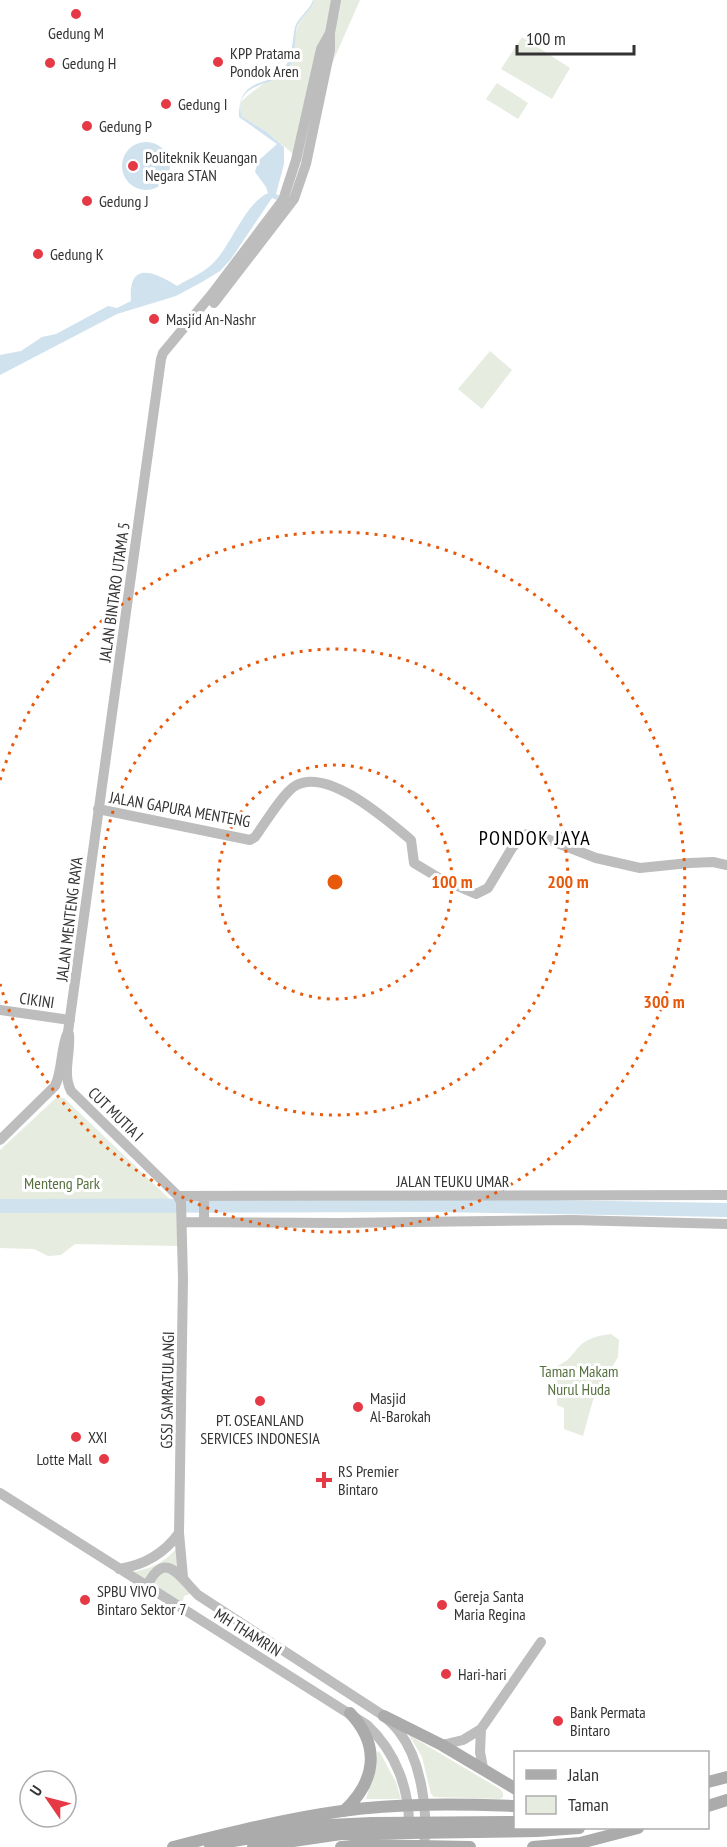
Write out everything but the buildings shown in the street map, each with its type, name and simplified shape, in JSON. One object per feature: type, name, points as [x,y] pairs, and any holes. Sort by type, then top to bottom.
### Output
[{"type":"main road","name":"JALAN BINTARO UTAMA 5","points":[[98,809],[163,353],[262,233],[283,200],[307,134],[321,49],[330,33],[336,0]]},
{"type":"main road","name":"JALAN GAPURA MENTENG","points":[[98,809],[251,840],[293,787],[311,782],[323,783],[366,803],[411,840],[414,863],[439,878],[476,894],[488,888],[512,848],[521,837],[527,834],[547,839],[596,858],[640,868],[713,862],[727,865]]},
{"type":"main road","name":"JALAN MENTENG RAYA","points":[[68,1032],[98,809]]},
{"type":"main road","name":"CIKINI","points":[[0,1010],[70,1020]]},
{"type":"main road","name":"CUT MUTIA I","points":[[68,1032],[70,1046],[66,1078],[71,1091],[180,1199]]},
{"type":"main road","points":[[0,1140],[49,1094],[57,1083],[63,1044],[68,1032]]},
{"type":"main road","points":[[49,1094],[60,1089],[71,1091]]},
{"type":"main road","name":"JALAN TEUKU UMAR","points":[[182,1218],[204,1209],[727,1195]]},
{"type":"main road","name":"JALAN TEUKU UMAR","points":[[180,1199],[204,1209],[339,1223],[572,1220],[727,1224]]},
{"type":"main road","name":"GSSJ SAMRATULANGI","points":[[180,1199],[183,1279],[179,1533],[183,1577]]},
{"type":"main road","name":"MH THAMRIN","points":[[0,1493],[350,1713],[382,1739],[400,1775],[409,1821],[408,1846]]},
{"type":"main road","points":[[119,1569],[143,1564],[154,1558],[172,1543],[179,1533]]},
{"type":"main road","points":[[147,1586],[155,1572],[164,1567],[183,1577]]},
{"type":"main road","name":"MH THAMRIN","points":[[183,1577],[198,1595],[384,1716],[402,1735],[419,1778],[424,1805],[424,1847]]},
{"type":"main road","points":[[442,1745],[463,1740],[481,1729],[541,1642]]},
{"type":"main road","points":[[344,1811],[363,1788],[369,1776],[371,1763],[368,1740],[350,1713]]},
{"type":"main road","points":[[384,1716],[442,1745],[514,1787]]},
{"type":"main road","points":[[481,1729],[480,1752],[483,1768]]},
{"type":"main road","points":[[709,1782],[727,1777]]},
{"type":"main road","points":[[709,1806],[727,1800]]},
{"type":"main road","points":[[451,1847],[437,1840],[433,1823],[438,1812],[454,1804]]},
{"type":"main road","points":[[172,1847],[276,1822],[344,1811],[407,1805],[514,1806]]},
{"type":"main road","points":[[378,1808],[388,1814],[394,1830],[392,1840],[382,1845]]},
{"type":"main road","points":[[182,1847],[214,1845],[329,1825],[514,1822]]},
{"type":"main road","points":[[253,1847],[341,1834],[537,1832],[562,1829]]},
{"type":"main road","points":[[566,1847],[631,1829]]},
{"type":"main road","points":[[533,1847],[580,1843]]},
{"type":"main road","points":[[341,1847],[382,1845],[470,1847]]},
{"type":"green space","points":[[314,0],[360,0],[320,91],[305,164],[267,132],[241,116],[241,102],[258,87],[290,67],[297,28]]},
{"type":"green space","points":[[522,37],[570,68],[552,99],[501,69]]},
{"type":"green space","points":[[497,83],[528,103],[518,119],[486,99]]},
{"type":"green space","points":[[490,351],[512,370],[482,409],[458,389]]},
{"type":"green space","name":"Menteng Park","points":[[57,1097],[64,1098],[177,1206],[178,1246],[75,1244],[61,1255],[48,1256],[34,1249],[0,1248],[0,1150]]},
{"type":"green space","name":"Taman Makam Nurul Huda","points":[[611,1334],[619,1340],[618,1357],[593,1400],[583,1436],[564,1429],[564,1408],[557,1405],[557,1366],[566,1361],[586,1341]]},
{"type":"green space","points":[[177,1548],[190,1594],[184,1596],[182,1605],[129,1573],[156,1565]]},
{"type":"green space","points":[[409,1735],[500,1789],[503,1797],[500,1799],[434,1797],[431,1794],[422,1757]]},
{"type":"green space","points":[[379,1751],[396,1782],[401,1799],[366,1799]]},
{"type":"water","points":[[313,0],[311,7],[297,27],[294,53],[289,68],[278,78],[250,90],[241,102],[241,116],[267,132],[284,147],[284,164],[276,194],[280,196],[277,200],[272,198],[231,259],[220,271],[176,296],[117,314],[0,375],[0,355],[21,351],[42,337],[56,334],[108,306],[117,308],[131,301],[131,288],[138,275],[144,273],[159,276],[177,286],[203,271],[216,260],[246,214],[260,198],[268,193],[255,172],[258,161],[277,144],[239,117],[240,103],[244,94],[250,88],[279,74],[285,67],[291,52],[295,27]]},
{"type":"water","points":[[146,142],[163,149],[170,166],[163,183],[146,190],[129,183],[122,166],[129,149]]},
{"type":"waterway","points":[[0,1206],[435,1205],[727,1210]]},
{"type":"place","name":"Gedung M","points":[[76,14]]},
{"type":"place","name":"KPP Pratama Pondok Aren","points":[[218,62]]},
{"type":"place","name":"Gedung H","points":[[50,63]]},
{"type":"place","name":"Gedung I","points":[[166,104]]},
{"type":"place","name":"Gedung P","points":[[87,126]]},
{"type":"place","name":"Politeknik Keuangan Negara STAN","points":[[133,166]]},
{"type":"place","name":"Gedung J","points":[[87,201]]},
{"type":"place","name":"Gedung K","points":[[38,254]]},
{"type":"place","name":"Masjid An-Nashr","points":[[154,319]]},
{"type":"place","name":"PT. OSEANLAND SERVICES INDONESIA","points":[[260,1401]]},
{"type":"place","name":"Masjid Al-Barokah","points":[[358,1407]]},
{"type":"place","name":"XXI","points":[[76,1437]]},
{"type":"place","name":"Lotte Mall","points":[[104,1459]]},
{"type":"place","name":"RS Premier Bintaro","points":[[324,1480]]},
{"type":"place","name":"SPBU VIVO Bintaro Sektor 7","points":[[85,1600]]},
{"type":"place","name":"Gereja Santa Maria Regina","points":[[442,1605]]},
{"type":"place","name":"Hari-hari","points":[[446,1674]]},
{"type":"place","name":"Bank Permata Bintaro","points":[[558,1721]]},
{"type":"district","name":"PONDOK JAYA","points":[[535,838]]}]
